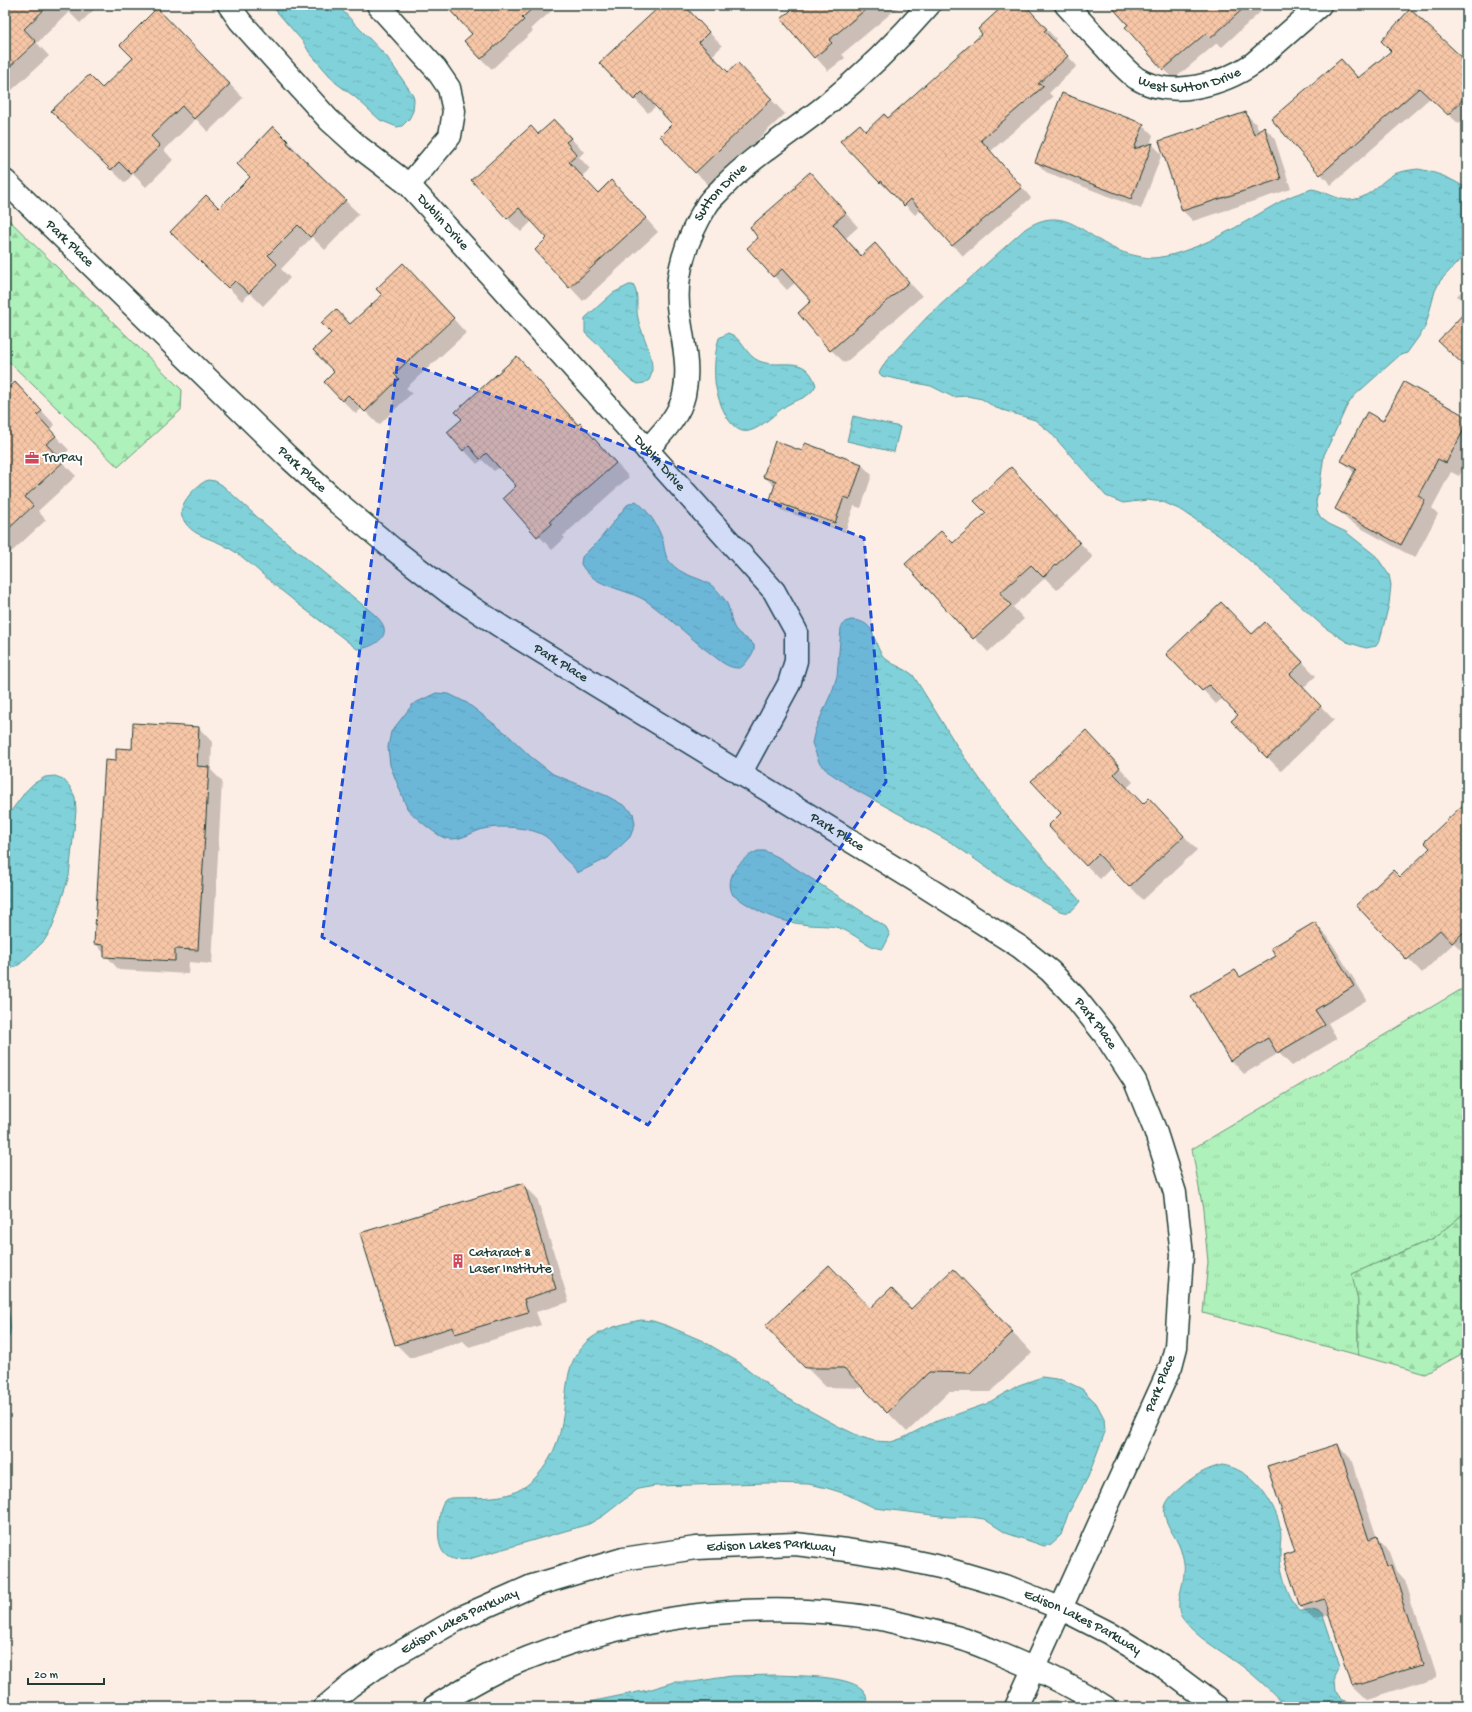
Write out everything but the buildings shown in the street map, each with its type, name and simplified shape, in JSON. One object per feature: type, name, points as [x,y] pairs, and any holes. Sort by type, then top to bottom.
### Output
[{"type":"street","name":"Dublin Drive","points":[[229,5],[240,21],[329,120],[359,147],[409,185],[774,591],[796,631],[796,661],[789,684],[740,774]]},
{"type":"street","name":"Dublin Drive","points":[[378,5],[436,69],[449,88],[454,111],[450,136],[409,185]]},
{"type":"street","name":"Sutton Drive","points":[[647,450],[672,422],[684,396],[687,362],[678,312],[678,278],[688,243],[707,204],[737,173],[825,106],[872,67],[899,40],[929,5]]},
{"type":"street","name":"West Sutton Drive","points":[[1066,5],[1122,65],[1137,78],[1157,86],[1181,89],[1204,85],[1244,70],[1320,5]]},
{"type":"street","name":"Park Place","points":[[5,181],[287,456],[338,503],[393,549],[451,594],[505,629],[918,882],[1020,947],[1050,971],[1075,997],[1105,1035],[1135,1082],[1155,1130],[1175,1193],[1182,1254],[1176,1347],[1171,1366],[1062,1609],[1016,1707]]},
{"type":"street","name":"Edison Lakes Parkway","points":[[326,1707],[350,1686],[392,1658],[462,1617],[532,1586],[623,1559],[696,1548],[795,1544],[891,1557],[940,1567],[1008,1587],[1062,1609],[1109,1633],[1161,1665],[1217,1707]]},
{"type":"street","points":[[434,1707],[498,1671],[569,1642],[635,1625],[696,1614],[787,1610],[833,1613],[883,1619],[971,1642],[1034,1668],[1085,1694],[1105,1707]]},
{"type":"highlighted area","points":[[398,359],[864,538],[886,782],[648,1125],[322,937]]},
{"type":"green space","points":[[5,216],[182,390],[181,410],[118,467],[5,358]]},
{"type":"green space","points":[[1467,986],[1467,1211],[1434,1238],[1353,1274],[1358,1301],[1358,1355],[1203,1313],[1208,1262],[1203,1210],[1192,1149]]},
{"type":"green space","points":[[1467,1211],[1467,1351],[1425,1374],[1358,1355],[1358,1301],[1352,1274],[1434,1238]]},
{"type":"green space","points":[[1048,1701],[1057,1701],[1069,1707],[1039,1707]]},
{"type":"water","points":[[271,5],[337,5],[387,57],[413,95],[413,111],[409,119],[402,126],[397,127],[380,120],[355,97],[336,83]]},
{"type":"water","points":[[1418,169],[1444,176],[1467,189],[1467,252],[1440,281],[1435,291],[1425,328],[1407,353],[1400,355],[1354,396],[1347,406],[1324,455],[1316,502],[1317,511],[1321,518],[1329,524],[1346,532],[1376,556],[1389,575],[1391,585],[1389,604],[1380,640],[1376,646],[1366,648],[1347,642],[1324,627],[1231,544],[1183,511],[1163,502],[1147,500],[1123,503],[1106,496],[1050,432],[1035,420],[996,408],[982,399],[967,396],[953,397],[931,386],[882,376],[879,373],[886,361],[927,317],[1025,229],[1039,222],[1051,219],[1062,220],[1082,229],[1103,243],[1119,251],[1151,258],[1181,252],[1209,241],[1296,194],[1312,189],[1334,197],[1348,200],[1355,199],[1368,194],[1394,174]]},
{"type":"water","points":[[629,285],[633,285],[635,289],[637,297],[637,314],[651,357],[652,366],[652,373],[649,380],[638,384],[629,379],[613,359],[585,333],[585,318],[613,293]]},
{"type":"water","points":[[728,333],[737,338],[750,355],[759,361],[776,364],[799,365],[806,369],[816,385],[810,393],[787,405],[759,427],[749,431],[742,431],[735,427],[725,414],[721,405],[715,381],[715,359],[719,338]]},
{"type":"water","points":[[853,416],[900,427],[894,452],[847,441]]},
{"type":"water","points":[[208,480],[215,481],[222,485],[267,526],[375,615],[382,622],[384,628],[382,637],[371,646],[357,649],[275,586],[234,551],[196,533],[191,529],[182,517],[182,507],[194,490]]},
{"type":"water","points":[[636,501],[645,509],[656,524],[668,559],[674,567],[710,585],[724,598],[730,611],[732,623],[736,630],[754,645],[752,653],[742,667],[730,667],[723,663],[648,602],[630,593],[602,583],[587,572],[581,564],[582,557],[600,539],[627,505]]},
{"type":"water","points":[[851,620],[860,621],[871,629],[881,653],[886,659],[913,675],[962,754],[1002,810],[1080,901],[1072,910],[1069,912],[1060,911],[1003,879],[952,843],[854,789],[827,771],[819,762],[812,743],[815,730],[833,689],[837,676],[841,628],[845,622]]},
{"type":"water","points":[[436,693],[449,694],[467,703],[507,734],[531,757],[553,774],[607,796],[625,806],[633,813],[635,824],[630,837],[608,858],[577,873],[548,838],[539,833],[524,829],[497,827],[483,829],[460,838],[450,839],[441,836],[431,829],[407,808],[390,765],[388,747],[391,732],[413,704]]},
{"type":"water","points":[[55,776],[63,779],[70,787],[75,797],[76,811],[69,876],[52,928],[44,941],[20,964],[5,972],[5,819],[33,784],[45,777]]},
{"type":"water","points":[[758,851],[765,851],[778,857],[886,927],[890,935],[883,949],[872,946],[845,930],[832,926],[809,925],[777,919],[760,912],[733,895],[730,881],[732,875],[740,863]]},
{"type":"water","points":[[5,1297],[9,1315],[10,1333],[5,1343]]},
{"type":"water","points":[[641,1320],[653,1321],[668,1326],[703,1341],[740,1363],[779,1394],[838,1426],[861,1437],[875,1441],[891,1442],[903,1438],[932,1423],[986,1404],[1019,1385],[1042,1377],[1063,1380],[1082,1389],[1096,1403],[1104,1418],[1105,1432],[1088,1477],[1068,1514],[1061,1535],[1050,1545],[1044,1546],[1006,1533],[984,1519],[971,1517],[949,1517],[875,1508],[846,1494],[827,1488],[808,1484],[768,1483],[655,1486],[638,1489],[603,1516],[589,1524],[469,1559],[459,1560],[446,1556],[442,1551],[439,1538],[440,1512],[445,1501],[451,1498],[506,1495],[526,1486],[535,1478],[549,1460],[558,1439],[569,1373],[573,1360],[579,1350],[596,1335],[606,1330]]},
{"type":"water","points":[[1222,1465],[1242,1472],[1251,1479],[1259,1486],[1272,1505],[1280,1526],[1281,1568],[1292,1600],[1300,1611],[1316,1610],[1323,1616],[1340,1667],[1333,1681],[1334,1692],[1342,1700],[1364,1707],[1286,1707],[1253,1675],[1212,1646],[1194,1631],[1180,1614],[1179,1603],[1184,1578],[1184,1560],[1178,1543],[1167,1523],[1164,1512],[1165,1507],[1171,1496],[1189,1480],[1204,1471]]},
{"type":"water","points":[[776,1675],[821,1677],[855,1684],[865,1693],[867,1707],[574,1707],[589,1702],[648,1690],[675,1682],[693,1682],[731,1676]]},
{"type":"water","points":[[922,1703],[941,1705],[944,1707],[915,1707]]},
{"type":"place","name":"TruPay","points":[[32,458]]},
{"type":"place","name":"Cataract & Laser Institute","points":[[458,1261]]}]
